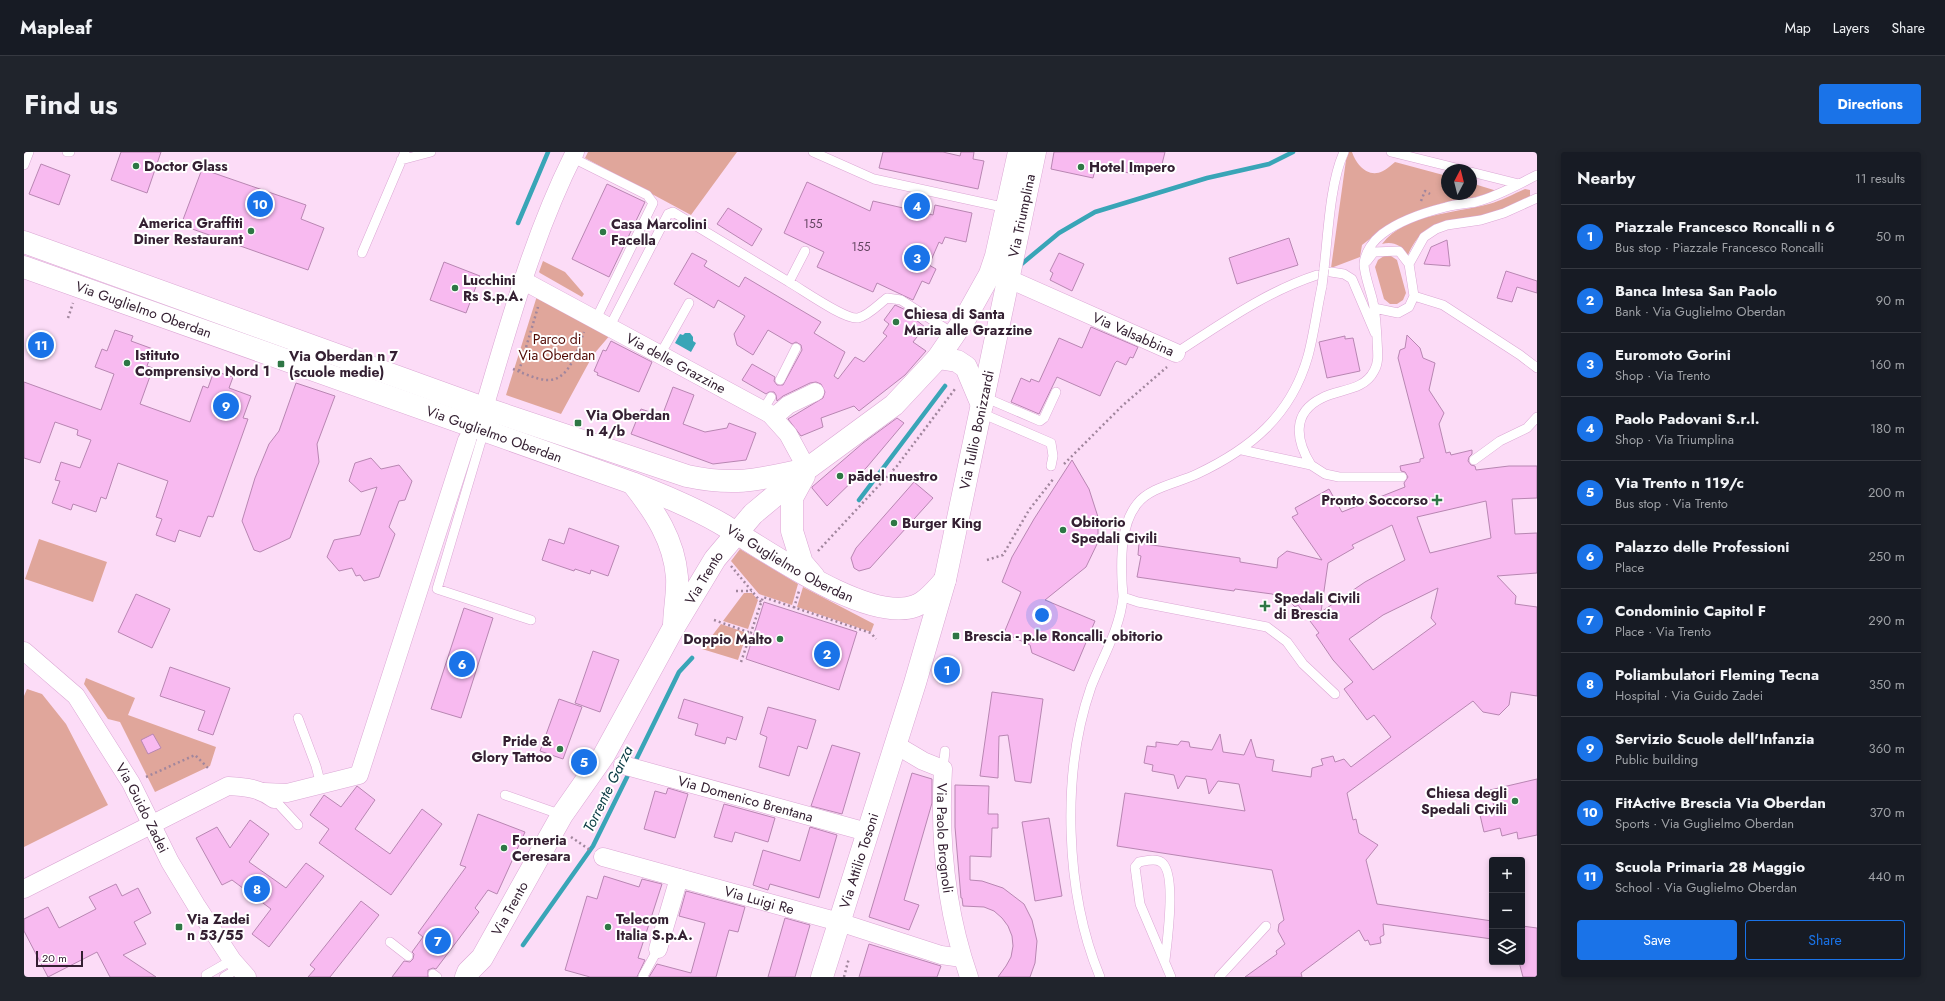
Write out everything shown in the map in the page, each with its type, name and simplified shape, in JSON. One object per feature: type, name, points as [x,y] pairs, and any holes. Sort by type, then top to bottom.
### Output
[{"type":"main road","name":"Via Triumplina","points":[[996,256],[1008,208],[1019,152]]},
{"type":"main road","name":"Via Triumplina","points":[[1009,279],[1035,152]]},
{"type":"main road","name":"Via Guglielmo Oberdan","points":[[24,242],[484,408],[687,476],[713,482],[737,482],[758,480],[807,470]]},
{"type":"main road","name":"Via Trento","points":[[466,977],[468,972],[481,967],[562,815],[604,755],[674,627],[714,559],[753,514],[807,470],[894,405],[938,358],[975,302],[990,274],[996,256]]},
{"type":"main road","name":"Via Guglielmo Oberdan","points":[[24,267],[476,436],[632,483],[688,506],[736,533],[809,586],[882,606],[900,608],[916,606],[928,597],[945,580]]},
{"type":"main road","name":"Via Tullio Bonizzardi","points":[[896,745],[945,580],[1009,279]]},
{"type":"main road","points":[[938,358],[957,361],[966,367],[982,405]]},
{"type":"main road","points":[[807,470],[792,498],[792,531],[809,586]]},
{"type":"main road","points":[[632,483],[654,510],[666,534],[674,557],[677,578],[674,627]]},
{"type":"main road","name":"Via Attilio Tosoni","points":[[822,977],[896,745]]},
{"type":"street","points":[[484,408],[522,280],[561,181],[574,155]]},
{"type":"street","name":"Via Valsabbina","points":[[1009,279],[1172,359]]},
{"type":"street","name":"Via delle Grazzine","points":[[522,280],[597,325],[660,353],[769,408],[788,434],[807,470]]},
{"type":"street","points":[[769,408],[788,405],[815,392]]},
{"type":"street","points":[[24,889],[228,786],[255,788],[269,795],[287,793],[359,775],[476,436]]},
{"type":"street","name":"Via Guido Zadei","points":[[24,651],[76,696],[131,783],[181,881],[235,970]]},
{"type":"street","name":"Via Paolo Brognoli","points":[[896,745],[923,761],[943,769],[942,852],[953,918],[962,958],[969,977]]},
{"type":"street","name":"Via Domenico Brentana","points":[[632,767],[867,832]]},
{"type":"street","name":"Via Luigi Re","points":[[603,857],[839,922]]},
{"type":"street","points":[[658,949],[679,878]]},
{"type":"street","points":[[839,922],[942,955],[962,958]]},
{"type":"lane","points":[[24,165],[29,152]]},
{"type":"lane","points":[[362,253],[403,156],[431,152]]},
{"type":"lane","points":[[813,152],[874,179],[1008,208]]},
{"type":"lane","points":[[1100,977],[1086,937],[1078,894],[1071,845],[1071,806],[1074,766],[1082,723],[1091,688],[1115,629],[1123,596],[1122,581],[1125,532],[1130,514],[1138,503],[1155,490],[1198,474],[1242,450],[1263,433],[1292,394],[1308,356],[1322,286],[1330,271],[1335,184],[1340,161],[1344,152]]},
{"type":"lane","points":[[1391,152],[1441,164]]},
{"type":"lane","points":[[574,155],[647,196],[653,203],[597,325]]},
{"type":"lane","points":[[1477,174],[1519,184]]},
{"type":"lane","points":[[1311,465],[1302,451],[1298,436],[1300,423],[1307,410],[1321,398],[1348,390],[1364,383],[1374,371],[1378,354],[1377,338],[1374,308],[1364,264],[1370,246],[1382,234],[1418,215],[1447,206],[1475,202],[1500,194],[1537,175]]},
{"type":"lane","points":[[1410,264],[1424,237],[1436,229],[1447,225],[1481,220],[1504,213],[1537,198]]},
{"type":"lane","points":[[597,325],[668,214],[673,212],[842,314],[858,318],[866,314],[887,298],[901,300],[954,334]]},
{"type":"lane","points":[[789,282],[805,251]]},
{"type":"lane","points":[[1364,264],[1374,252],[1386,251],[1399,251],[1410,264],[1414,296],[1409,306],[1398,313],[1374,308]]},
{"type":"lane","points":[[1330,271],[1344,274],[1352,279],[1377,338]]},
{"type":"lane","name":"Via Valsabbina","points":[[1172,359],[1238,312],[1286,287],[1317,275]]},
{"type":"lane","points":[[1414,296],[1443,305],[1520,355],[1537,368]]},
{"type":"lane","points":[[660,353],[689,303]]},
{"type":"lane","points":[[780,380],[796,348]]},
{"type":"lane","points":[[982,405],[1040,421],[1044,418],[1056,392]]},
{"type":"lane","points":[[982,405],[1051,443],[1054,470]]},
{"type":"lane","points":[[1474,460],[1500,441],[1527,428],[1537,417]]},
{"type":"lane","points":[[476,436],[437,589],[531,620]]},
{"type":"lane","points":[[1242,450],[1311,465],[1325,474],[1339,477],[1402,477]]},
{"type":"lane","points":[[1123,596],[1138,602],[1266,627],[1287,642],[1303,664],[1335,694]]},
{"type":"lane","points":[[298,718],[316,766],[321,785]]},
{"type":"lane","points":[[943,769],[945,751]]},
{"type":"lane","points":[[269,795],[298,825]]},
{"type":"lane","points":[[505,795],[562,815]]},
{"type":"lane","points":[[1165,960],[1169,924],[1170,887],[1166,868],[1161,862],[1152,860],[1139,862],[1135,867],[1140,904],[1171,977]]},
{"type":"lane","points":[[1219,977],[1266,926]]},
{"type":"lane","points":[[390,942],[408,956]]},
{"type":"lane","points":[[643,976],[658,949]]},
{"type":"lane","points":[[206,975],[235,970]]},
{"type":"path","points":[[68,318],[74,300]]},
{"type":"path","points":[[518,371],[538,306],[545,310]]},
{"type":"path","points":[[497,364],[547,380],[559,378],[569,369],[597,325]]},
{"type":"path","points":[[1061,469],[1070,457],[1172,359]]},
{"type":"path","points":[[814,554],[897,466],[957,387]]},
{"type":"path","points":[[987,560],[1003,555],[1054,470]]},
{"type":"path","points":[[727,561],[761,602]]},
{"type":"path","points":[[794,608],[809,586]]},
{"type":"path","points":[[736,590],[753,591]]},
{"type":"path","points":[[741,662],[763,597],[871,633],[876,639]]},
{"type":"path","points":[[714,620],[751,633]]},
{"type":"path","points":[[131,783],[195,755],[210,770]]},
{"type":"path","points":[[581,844],[586,848]]},
{"type":"green space","points":[[588,152],[737,152],[691,215],[585,158]]},
{"type":"green space","points":[[1349,152],[1352,152],[1356,161],[1363,169],[1372,173],[1383,171],[1395,162],[1441,174],[1441,200],[1462,200],[1443,203],[1417,211],[1385,227],[1362,245],[1360,257],[1331,268],[1346,160]]},
{"type":"green space","points":[[1477,185],[1497,191],[1477,197]]},
{"type":"green space","points":[[1525,189],[1530,190],[1530,196],[1516,204],[1491,214],[1442,222],[1433,226],[1424,232],[1415,242],[1408,255],[1403,249],[1396,245],[1390,243],[1382,244],[1392,234],[1417,220],[1494,203]]},
{"type":"green space","points":[[1384,256],[1391,256],[1397,260],[1406,293],[1403,300],[1397,304],[1390,304],[1384,299],[1375,267],[1378,260]]},
{"type":"green space","points":[[543,261],[565,272],[584,294],[582,297],[540,273],[539,272]]},
{"type":"green space","name":"Parco di Via Oberdan","points":[[537,296],[611,334],[593,355],[561,414],[506,395]]},
{"type":"green space","points":[[39,539],[107,562],[93,602],[25,579]]},
{"type":"green space","points":[[740,549],[798,584],[792,605],[759,594],[731,561]]},
{"type":"green space","points":[[803,587],[874,624],[871,632],[797,607]]},
{"type":"green space","points":[[744,593],[752,593],[758,600],[748,629],[723,621]]},
{"type":"green space","points":[[721,624],[747,633],[738,660],[702,649]]},
{"type":"green space","points":[[86,678],[135,698],[128,715],[216,747],[210,766],[155,792],[120,722],[108,719],[84,684]]},
{"type":"green space","points":[[27,689],[42,694],[66,724],[108,805],[24,847],[24,696]]},
{"type":"water","points":[[685,333],[690,333],[693,337],[693,341],[696,343],[691,352],[675,343],[680,334],[683,335]]},
{"type":"building","name":"Doctor Glass","points":[[121,152],[161,152],[147,193],[111,180]]},
{"type":"building","points":[[883,152],[943,152],[960,156],[961,152],[974,152],[973,159],[984,161],[978,189],[879,168]]},
{"type":"building","points":[[1054,152],[1165,152],[1161,168],[1136,163],[1134,174],[1096,166],[1093,178],[1051,169]]},
{"type":"building","points":[[41,164],[70,175],[59,205],[29,194]]},
{"type":"building","points":[[202,169],[306,205],[301,219],[324,228],[308,270],[181,225]]},
{"type":"building","points":[[807,182],[870,211],[873,201],[933,215],[935,205],[972,213],[966,242],[945,237],[942,244],[939,242],[929,265],[936,269],[929,284],[922,281],[913,300],[877,283],[873,292],[817,267],[824,252],[784,233]]},
{"type":"building","points":[[607,184],[645,202],[609,277],[572,259]]},
{"type":"building","points":[[728,208],[762,229],[752,246],[717,224]]},
{"type":"building","points":[[1289,238],[1298,265],[1237,284],[1229,258]]},
{"type":"building","points":[[1447,240],[1450,266],[1424,264],[1431,247]]},
{"type":"building","points":[[692,253],[707,261],[704,266],[739,287],[745,277],[821,322],[814,333],[845,352],[834,376],[838,379],[855,357],[864,362],[887,336],[883,333],[889,324],[884,320],[895,305],[908,311],[907,313],[925,327],[913,342],[926,351],[905,375],[859,411],[854,406],[821,418],[823,427],[801,436],[788,419],[823,398],[825,392],[821,384],[816,382],[810,383],[783,396],[777,401],[774,392],[769,392],[766,394],[742,380],[752,364],[775,377],[774,381],[777,385],[783,385],[802,350],[801,345],[796,342],[792,344],[768,330],[753,355],[737,345],[734,334],[745,316],[718,300],[714,308],[674,284]]},
{"type":"building","points":[[1059,253],[1084,264],[1072,291],[1050,280],[1053,273],[1050,271]]},
{"type":"building","name":"Lucchini Rs S.p.A.","points":[[444,262],[480,276],[466,313],[430,300]]},
{"type":"building","points":[[1506,271],[1537,281],[1537,293],[1517,287],[1512,302],[1497,298]]},
{"type":"building","points":[[1091,327],[1138,347],[1133,358],[1130,357],[1126,365],[1117,361],[1115,363],[1100,396],[1057,377],[1039,414],[1011,402],[1021,378],[1030,382],[1031,379],[1039,382],[1059,338],[1082,348]]},
{"type":"building","points":[[115,330],[133,336],[131,341],[153,349],[147,366],[153,368],[140,404],[190,422],[203,386],[208,388],[214,371],[233,377],[229,388],[251,396],[243,418],[248,419],[213,517],[208,516],[200,537],[179,530],[175,542],[156,535],[162,519],[156,517],[168,481],[118,463],[106,499],[101,497],[96,512],[73,504],[71,510],[52,503],[60,481],[55,480],[61,462],[80,468],[91,440],[77,435],[78,430],[55,422],[40,463],[24,458],[24,382],[101,410],[114,374],[95,367],[102,349],[107,351]]},
{"type":"building","points":[[1407,335],[1420,348],[1423,358],[1435,363],[1429,390],[1444,413],[1439,424],[1446,453],[1450,452],[1451,455],[1472,450],[1472,454],[1468,461],[1471,465],[1475,466],[1476,470],[1509,466],[1537,466],[1537,498],[1512,499],[1515,534],[1537,533],[1537,573],[1497,576],[1516,596],[1515,604],[1537,607],[1537,696],[1511,692],[1509,705],[1499,715],[1483,712],[1473,701],[1347,793],[1353,820],[1356,819],[1359,833],[1378,845],[1366,860],[1377,904],[1489,921],[1489,939],[1383,924],[1384,935],[1380,937],[1381,943],[1370,945],[1368,940],[1365,941],[1359,930],[1301,973],[1302,977],[1245,977],[1277,954],[1276,951],[1285,944],[1278,931],[1279,924],[1284,920],[1272,870],[1117,846],[1125,793],[1245,811],[1239,784],[1218,781],[1209,794],[1206,779],[1186,776],[1178,789],[1174,775],[1152,771],[1153,765],[1144,763],[1147,746],[1156,747],[1156,742],[1178,745],[1181,741],[1189,742],[1190,747],[1212,750],[1220,734],[1223,752],[1244,755],[1251,739],[1256,757],[1274,760],[1272,771],[1311,777],[1312,768],[1323,765],[1321,759],[1333,756],[1335,762],[1344,759],[1351,767],[1391,737],[1374,715],[1367,720],[1344,689],[1353,682],[1333,660],[1316,635],[1319,633],[1298,605],[1295,607],[1288,600],[1272,594],[1235,589],[1234,591],[1137,577],[1141,556],[1138,555],[1139,543],[1240,558],[1240,562],[1277,568],[1278,558],[1287,551],[1322,560],[1292,517],[1298,514],[1295,508],[1329,489],[1342,512],[1405,487],[1404,483],[1408,477],[1405,472],[1401,471],[1400,466],[1420,462],[1420,459],[1424,458],[1398,358],[1400,350],[1405,348]],"holes":[[[1486,501],[1491,538],[1430,553],[1417,517]],[[1392,525],[1405,560],[1365,582],[1321,612],[1328,563],[1354,548],[1352,545]],[[1438,588],[1431,618],[1436,624],[1373,670],[1349,639],[1383,615]]]},
{"type":"building","points":[[1345,336],[1345,339],[1353,338],[1360,371],[1327,378],[1319,342]]},
{"type":"building","points":[[611,341],[652,362],[639,392],[597,375],[598,373],[594,371],[603,350],[606,351]]},
{"type":"building","points":[[296,383],[335,396],[317,444],[319,462],[290,538],[260,552],[254,550],[242,521],[255,478],[269,444],[279,431]]},
{"type":"building","points":[[673,387],[694,395],[683,424],[705,432],[727,428],[729,423],[756,433],[746,460],[713,464],[631,434],[641,409],[662,416]]},
{"type":"building","points":[[897,418],[904,423],[867,467],[827,506],[812,487],[863,443]]},
{"type":"building","points":[[371,458],[381,469],[399,465],[412,481],[405,500],[399,501],[389,527],[395,534],[379,577],[364,581],[360,575],[356,576],[352,568],[339,571],[327,557],[334,540],[360,535],[377,487],[361,492],[349,481],[355,463]]},
{"type":"building","name":"Obitorio Spedali Civili","points":[[1072,460],[1089,489],[1098,517],[1098,542],[1086,567],[1045,600],[1095,621],[1074,671],[1032,653],[1030,645],[1004,633],[1021,592],[1002,582],[1012,557],[1034,519]]},
{"type":"building","name":"Burger King","points":[[914,482],[933,498],[870,568],[859,571],[854,568],[851,558],[856,548]]},
{"type":"building","points":[[569,528],[619,546],[608,576],[591,570],[590,574],[575,569],[574,571],[542,560],[549,539],[564,544]]},
{"type":"building","points":[[136,594],[170,609],[152,648],[118,632]]},
{"type":"building","points":[[764,602],[857,632],[839,690],[746,659]]},
{"type":"building","points":[[464,608],[493,618],[461,718],[431,709]]},
{"type":"building","points":[[593,651],[619,660],[600,712],[575,703]]},
{"type":"building","points":[[170,667],[230,688],[213,735],[198,730],[205,711],[160,696]]},
{"type":"building","points":[[992,692],[1043,699],[1031,783],[1015,781],[1008,735],[999,736],[998,778],[980,776]]},
{"type":"building","points":[[559,699],[582,707],[563,759],[540,751]]},
{"type":"building","points":[[684,699],[743,717],[736,740],[727,737],[725,744],[695,735],[698,724],[678,718]]},
{"type":"building","points":[[768,707],[816,720],[807,749],[798,746],[789,776],[759,767],[767,737],[760,734]]},
{"type":"building","points":[[153,734],[161,748],[148,754],[141,740]]},
{"type":"building","points":[[832,745],[860,753],[842,814],[811,806]]},
{"type":"building","points":[[912,773],[932,779],[932,803],[904,900],[919,905],[909,930],[869,917]]},
{"type":"building","name":"Chiesa degli Spedali Civili","points":[[1537,779],[1537,835],[1518,839],[1517,832],[1502,836],[1500,828],[1484,832],[1480,815],[1495,811],[1490,790]]},
{"type":"building","points":[[955,785],[989,786],[988,814],[998,814],[998,828],[992,828],[991,857],[970,856],[970,880],[982,881],[1003,888],[1024,904],[1032,920],[1037,941],[1035,963],[1030,977],[998,977],[1011,957],[1013,946],[1012,936],[1008,926],[994,911],[984,907],[963,906],[955,827]]},
{"type":"building","points":[[357,786],[375,800],[355,829],[390,854],[422,809],[442,824],[391,895],[319,843],[329,829],[310,815],[324,795],[341,807]]},
{"type":"building","points":[[668,788],[688,794],[675,838],[644,829],[655,791],[666,794]]},
{"type":"building","points":[[724,804],[775,818],[768,842],[735,832],[732,842],[714,837]]},
{"type":"building","points":[[478,814],[525,832],[497,894],[488,890],[475,908],[479,912],[436,969],[433,968],[428,970],[428,977],[392,977],[404,961],[410,962],[413,959],[414,954],[412,952],[423,937],[418,933],[466,867],[460,865]]},
{"type":"building","points":[[1049,818],[1062,896],[1035,901],[1022,822]]},
{"type":"building","points":[[250,820],[269,834],[249,862],[286,888],[306,863],[324,876],[269,947],[252,934],[271,909],[232,880],[222,885],[196,838],[217,827],[230,848]]},
{"type":"building","points":[[810,827],[837,835],[819,898],[770,884],[768,890],[753,885],[763,850],[800,861]]},
{"type":"building","name":"Telecom Italia S.p.A.","points":[[604,876],[639,887],[642,879],[662,884],[638,958],[645,960],[637,977],[590,977],[565,970],[587,896],[597,899]]},
{"type":"building","points":[[116,884],[122,896],[138,888],[151,913],[134,922],[146,944],[123,955],[156,977],[110,977],[97,952],[48,977],[24,931],[24,919],[48,907],[59,928],[96,909],[89,897]]},
{"type":"building","points":[[686,891],[745,907],[738,932],[729,930],[716,977],[649,977],[657,964],[691,973],[705,923],[679,916]]},
{"type":"building","points":[[361,901],[379,915],[330,977],[308,977],[315,969],[310,965]]},
{"type":"building","points":[[785,918],[810,925],[795,977],[768,977]]},
{"type":"building","points":[[1525,926],[1537,928],[1537,977],[1523,977],[1520,965],[1525,965]]},
{"type":"building","points":[[869,944],[941,966],[937,977],[859,977]]},
{"type":"waterway","points":[[518,223],[548,152]]},
{"type":"waterway","name":"Torrente Garza","points":[[1018,267],[1059,233],[1095,212],[1207,178],[1269,164],[1293,152]]},
{"type":"waterway","name":"Torrente Garza","points":[[859,500],[945,386]]},
{"type":"waterway","name":"Torrente Garza","points":[[634,764],[679,672],[692,658]]},
{"type":"waterway","name":"Torrente Garza","points":[[523,945],[593,846],[630,771]]},
{"type":"place","name":"Doctor Glass","points":[[136,166]]},
{"type":"place","name":"Hotel Impero","points":[[1081,167]]},
{"type":"place","name":"FitActive Brescia Via Oberdan","points":[[260,204]]},
{"type":"place","name":"Paolo Padovani S.r.l.","points":[[917,206]]},
{"type":"place","name":"America Graffiti Diner Restaurant","points":[[251,231]]},
{"type":"place","name":"Casa Marcolini Facella","points":[[603,232]]},
{"type":"place","name":"Euromoto Gorini","points":[[917,258]]},
{"type":"place","name":"Lucchini Rs S.p.A.","points":[[455,288]]},
{"type":"place","name":"Chiesa di Santa Maria alle Grazzine","points":[[896,322]]},
{"type":"place","name":"Scuola Primaria 28 Maggio","points":[[41,345]]},
{"type":"place","name":"Istituto Comprensivo Nord 1","points":[[127,363]]},
{"type":"place","name":"Via Oberdan n 7 (scuole medie)","points":[[281,364]]},
{"type":"place","name":"Servizio Scuole dell'Infanzia","points":[[226,406]]},
{"type":"place","name":"Via Oberdan n 4/b","points":[[578,423]]},
{"type":"place","name":"pādel nuestro","points":[[840,476]]},
{"type":"place","name":"Pronto Soccorso","points":[[1437,500]]},
{"type":"place","name":"Burger King","points":[[894,523]]},
{"type":"place","name":"Obitorio Spedali Civili","points":[[1063,530]]},
{"type":"place","name":"Spedali Civili di Brescia","points":[[1265,606]]},
{"type":"place","name":"Brescia - p.le Roncalli, obitorio","points":[[956,636]]},
{"type":"place","name":"Doppio Malto","points":[[780,639]]},
{"type":"place","name":"Banca Intesa San Paolo","points":[[827,654]]},
{"type":"place","name":"Palazzo delle Professioni","points":[[462,664]]},
{"type":"place","name":"Piazzale Francesco Roncalli n 6","points":[[947,670]]},
{"type":"place","name":"Pride & Glory Tattoo","points":[[560,749]]},
{"type":"place","name":"Via Trento n 119/c","points":[[584,762]]},
{"type":"place","name":"Chiesa degli Spedali Civili","points":[[1515,801]]},
{"type":"place","name":"Forneria Ceresara","points":[[504,848]]},
{"type":"place","name":"Poliambulatori Fleming Tecna","points":[[257,889]]},
{"type":"place","name":"Via Zadei n 53/55","points":[[179,927]]},
{"type":"place","name":"Telecom Italia S.p.A.","points":[[608,927]]},
{"type":"place","name":"Condominio Capitol F","points":[[438,941]]}]
